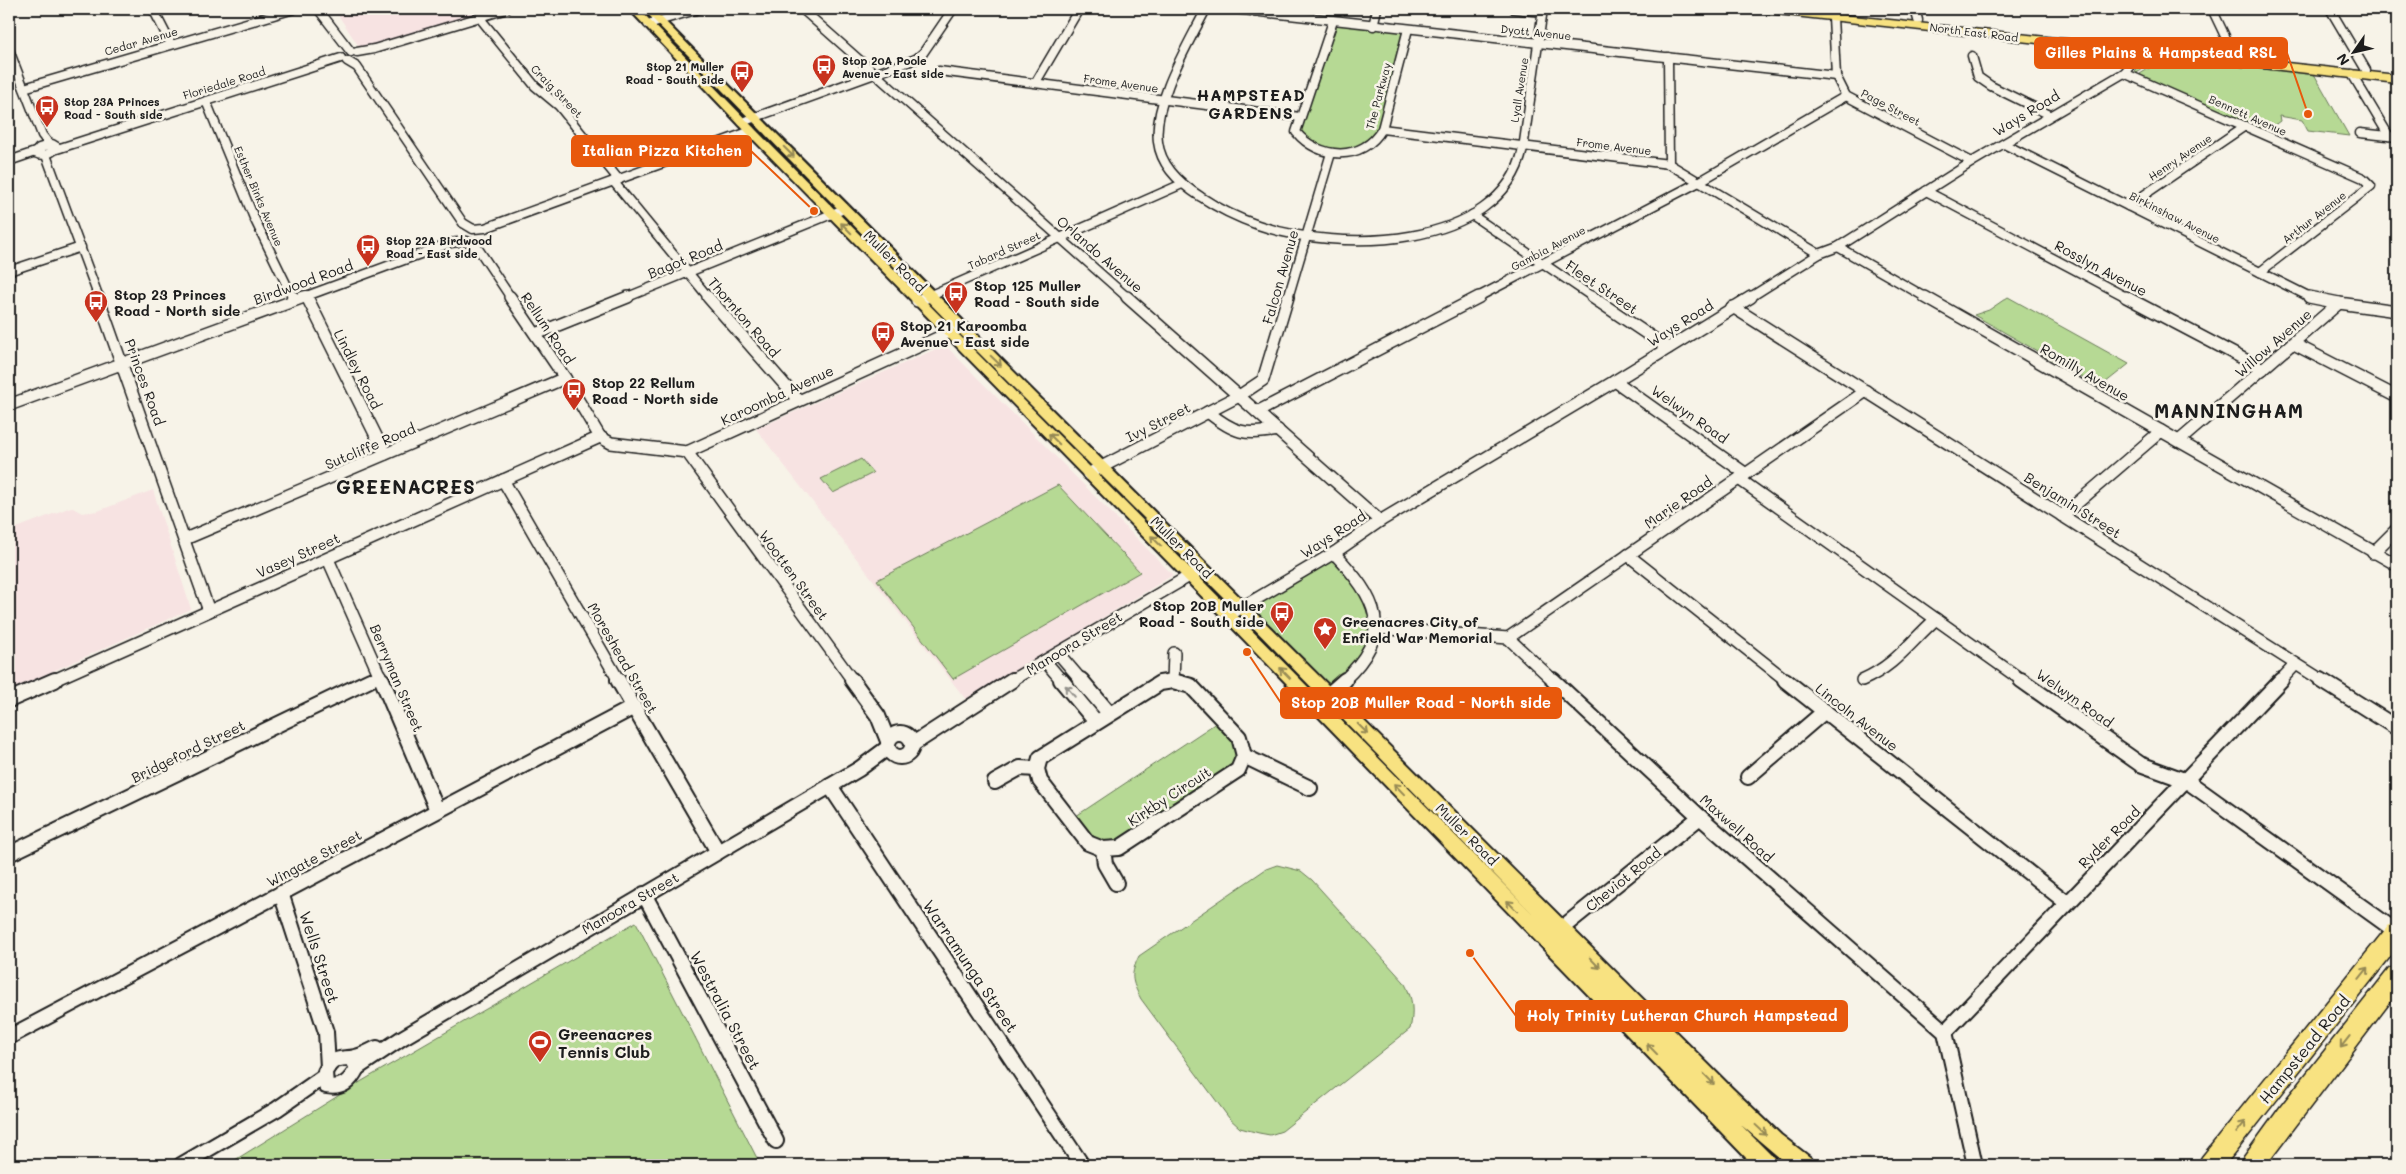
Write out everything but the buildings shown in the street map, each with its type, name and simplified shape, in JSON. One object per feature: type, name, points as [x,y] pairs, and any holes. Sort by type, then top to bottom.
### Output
[{"type":"highway","name":"North East Road","points":[[1759,9],[1917,18],[2124,46],[2368,73],[2397,80]]},
{"type":"highway","name":"North East Road","points":[[1811,9],[1832,14]]},
{"type":"highway","name":"North East Road","points":[[2236,58],[2352,74],[2397,73]]},
{"type":"highway","name":"Hampstead Road","points":[[2210,1165],[2397,932]]},
{"type":"highway","name":"Hampstead Road","points":[[2252,1165],[2289,1114],[2397,976]]},
{"type":"main road","name":"Muller Road","points":[[634,9],[832,214],[923,298],[1236,611],[1554,934],[1774,1142],[1804,1165]]},
{"type":"main road","name":"Muller Road","points":[[648,9],[844,209],[923,298]]},
{"type":"main road","name":"Muller Road","points":[[1236,611],[1328,695],[1554,934],[1767,1165]]},
{"type":"street","points":[[153,9],[171,44]]},
{"type":"street","name":"Cedar Avenue","points":[[24,88],[294,9]]},
{"type":"street","points":[[318,9],[463,223],[473,229],[485,228],[751,131]]},
{"type":"street","name":"Floriedale Road","points":[[12,160],[507,9]]},
{"type":"street","points":[[648,24],[698,9]]},
{"type":"street","name":"Orlando Avenue","points":[[802,9],[1380,521]]},
{"type":"street","points":[[742,122],[916,59],[953,9]]},
{"type":"street","points":[[1036,82],[1079,9]]},
{"type":"street","name":"Lyall Avenue","points":[[1206,9],[1164,100],[1157,131],[1160,150],[1168,166],[1182,184],[1199,198],[1230,216],[1275,231],[1306,237],[1348,240],[1398,238],[1438,229],[1472,215],[1496,198],[1510,182],[1521,159],[1542,10]]},
{"type":"street","name":"Dyott Avenue","points":[[1234,9],[1373,26],[1836,76]]},
{"type":"street","points":[[1373,26],[1377,9]]},
{"type":"street","points":[[1514,9],[1542,10]]},
{"type":"street","points":[[2212,9],[2236,58]]},
{"type":"street","points":[[2330,9],[2368,73]]},
{"type":"street","name":"Page Street","points":[[1832,14],[1836,76],[1846,96],[1972,162]]},
{"type":"street","name":"Craig Street","points":[[479,17],[535,86],[559,106],[616,180]]},
{"type":"street","name":"The Parkway","points":[[1333,21],[1296,132],[1299,138],[1311,147],[1332,153],[1354,152],[1371,146],[1377,141],[1382,129],[1408,29]]},
{"type":"street","points":[[2124,46],[2130,66],[2124,73]]},
{"type":"street","points":[[9,50],[46,150]]},
{"type":"street","points":[[1972,56],[1978,77],[1990,86],[2050,115]]},
{"type":"street","points":[[1668,57],[1669,164]]},
{"type":"street","name":"Frome Avenue","points":[[939,71],[1300,116]]},
{"type":"street","name":"Ways Road","points":[[1236,611],[1334,554],[1380,521],[1734,308],[1819,254],[1838,247],[1972,162],[2124,73]]},
{"type":"street","name":"Bennett Avenue","points":[[2124,73],[2363,178]]},
{"type":"street","points":[[2352,74],[2393,137]]},
{"type":"street","name":"Gambia Avenue","points":[[1257,412],[1697,183],[1846,96]]},
{"type":"street","name":"Esther Binks Avenue","points":[[206,101],[254,218],[294,300]]},
{"type":"street","name":"Henry Avenue","points":[[2128,206],[2245,126]]},
{"type":"street","name":"Frome Avenue","points":[[1382,129],[1669,164],[1697,183],[1819,254]]},
{"type":"street","points":[[2360,133],[2393,137]]},
{"type":"street","name":"Birkinshaw Avenue","points":[[2004,144],[2314,299],[2339,303]]},
{"type":"street","name":"Princes Road","points":[[46,150],[210,611]]},
{"type":"street","name":"Falcon Avenue","points":[[1239,396],[1263,380],[1332,153]]},
{"type":"street","name":"Arthur Avenue","points":[[2260,272],[2368,190],[2371,186],[2363,178]]},
{"type":"street","name":"Thornton Road","points":[[616,180],[688,273],[798,400]]},
{"type":"street","name":"Tabard Street","points":[[923,298],[1182,184]]},
{"type":"street","name":"Rosslyn Avenue","points":[[1926,190],[2263,370]]},
{"type":"street","name":"Bagot Road","points":[[536,334],[844,209]]},
{"type":"street","name":"Fleet Street","points":[[1472,215],[1668,348]]},
{"type":"street","name":"Birdwood Road","points":[[9,405],[450,243],[467,241]]},
{"type":"street","name":"Rellum Road","points":[[467,241],[477,247],[565,378],[600,437]]},
{"type":"street","points":[[9,271],[81,247]]},
{"type":"street","name":"Romilly Avenue","points":[[1838,247],[2397,565]]},
{"type":"street","name":"Lindley Road","points":[[306,295],[385,454]]},
{"type":"street","points":[[2339,303],[2397,310]]},
{"type":"street","name":"Willow Avenue","points":[[2179,441],[2294,344],[2339,303]]},
{"type":"street","name":"Benjamin Street","points":[[1734,308],[2397,728]]},
{"type":"street","name":"Karoomba Avenue","points":[[686,452],[955,330]]},
{"type":"street","points":[[2294,344],[2397,397]]},
{"type":"street","name":"Sutcliffe Road","points":[[185,540],[565,378]]},
{"type":"street","name":"Welwyn Road","points":[[1615,380],[1936,619],[2140,764],[2187,781],[2397,932]]},
{"type":"street","name":"Marie Road","points":[[1508,638],[1866,391]]},
{"type":"street","name":"Ivy Street","points":[[1095,470],[1239,396]]},
{"type":"street","points":[[1208,412],[1238,434],[1260,434],[1278,430]]},
{"type":"street","points":[[2062,516],[2161,431]]},
{"type":"street","points":[[600,437],[611,443],[686,452]]},
{"type":"street","name":"Vasey Street","points":[[9,700],[600,437]]},
{"type":"street","name":"Wootten Street","points":[[686,452],[878,716],[891,728],[908,738]]},
{"type":"street","name":"Moreshead Street","points":[[503,480],[718,852]]},
{"type":"street","points":[[2373,553],[2397,529]]},
{"type":"street","points":[[1328,695],[1351,676],[1365,657],[1377,628],[1372,600],[1356,575],[1334,554]]},
{"type":"street","name":"Lincoln Avenue","points":[[1628,555],[2067,902]]},
{"type":"street","name":"Berryman Street","points":[[328,558],[437,810]]},
{"type":"street","name":"Manoora Street","points":[[908,738],[947,720],[1045,660],[1197,572]]},
{"type":"street","points":[[1862,680],[1882,671],[1897,659],[1912,640],[1936,619]]},
{"type":"street","points":[[1377,628],[1508,638]]},
{"type":"street","name":"Maxwell Road","points":[[1508,638],[1700,817],[1945,1032]]},
{"type":"street","points":[[1058,653],[1109,713]]},
{"type":"street","points":[[1173,681],[1174,653]]},
{"type":"street","points":[[1045,660],[1096,722]]},
{"type":"street","name":"Ryder Road","points":[[1945,1032],[2067,902],[2187,781],[2296,664]]},
{"type":"street","name":"Bridgeford Street","points":[[9,854],[380,675]]},
{"type":"street","points":[[1116,884],[1105,864],[1103,849],[1088,843],[1040,781],[1037,769],[1040,758],[1160,682],[1173,681],[1191,686],[1239,737],[1244,756],[1310,788]]},
{"type":"street","name":"Wingate Street","points":[[9,1037],[634,707]]},
{"type":"street","points":[[1748,777],[1825,711]]},
{"type":"street","name":"Wootten Street","points":[[878,716],[889,749]]},
{"type":"street","points":[[895,735],[908,738],[911,750],[906,754],[889,749],[895,735]]},
{"type":"street","name":"Manoora Street","points":[[351,1061],[402,1038],[859,769],[889,749]]},
{"type":"street","name":"Kirkby Circuit","points":[[1103,849],[1119,848],[1238,770],[1244,756]]},
{"type":"street","points":[[995,782],[1020,768],[1037,769]]},
{"type":"street","name":"Warramunga Street","points":[[830,786],[1082,1165]]},
{"type":"street","name":"Cheviot Road","points":[[1554,934],[1700,817]]},
{"type":"street","name":"Wells Street","points":[[281,894],[326,1032],[326,1077]]},
{"type":"street","name":"Westralia Street","points":[[644,894],[776,1142]]},
{"type":"street","name":"Wells Street","points":[[326,1032],[351,1061]]},
{"type":"street","points":[[1945,1032],[1975,1165]]},
{"type":"street","points":[[181,1165],[277,1109],[326,1077],[334,1061],[351,1061],[353,1078],[343,1086],[336,1088],[326,1077]]},
{"type":"shaded area","points":[[334,9],[498,9],[371,47],[360,48]]},
{"type":"shaded area","points":[[945,345],[1173,575],[967,701],[756,429]]},
{"type":"shaded area","points":[[153,490],[191,609],[9,691],[9,531],[71,507],[82,513],[98,511]]},
{"type":"green space","points":[[1333,21],[1408,30],[1378,138],[1368,148],[1331,153],[1306,144],[1297,127]]},
{"type":"green space","points":[[2134,57],[2161,58],[2135,74]]},
{"type":"green space","points":[[2164,59],[2314,74],[2349,136],[2308,131],[2302,120],[2279,116],[2280,121],[2266,131],[2141,77],[2140,74]]},
{"type":"green space","points":[[2008,297],[2129,364],[2100,387],[1974,315],[1989,310]]},
{"type":"green space","points":[[861,459],[873,473],[833,493],[821,479]]},
{"type":"green space","points":[[1058,485],[1140,572],[953,679],[877,580]]},
{"type":"green space","points":[[1334,553],[1356,575],[1377,628],[1365,657],[1328,695],[1242,607]]},
{"type":"green space","points":[[1222,719],[1239,737],[1238,770],[1119,848],[1103,849],[1070,820]]},
{"type":"green space","points":[[1277,865],[1301,871],[1312,880],[1404,982],[1411,999],[1412,1017],[1410,1029],[1282,1131],[1270,1135],[1240,1128],[1229,1118],[1141,999],[1135,987],[1133,973],[1139,956],[1266,869]]},
{"type":"green space","points":[[636,922],[759,1162],[755,1165],[227,1165],[362,1081]]},
{"type":"place","name":"Stop 20A Poole Avenue - East side","points":[[824,87]]},
{"type":"place","name":"Stop 21 Muller Road - South side","points":[[742,93]]},
{"type":"place","name":"Gilles Plains & Hampstead RSL","points":[[2308,114]]},
{"type":"place","name":"Stop 23A Princes Road - South side","points":[[47,128]]},
{"type":"place","name":"Italian Pizza Kitchen","points":[[814,211]]},
{"type":"place","name":"Stop 22A Birdwood Road - East side","points":[[368,267]]},
{"type":"place","name":"Stop 125 Muller Road - South side","points":[[956,314]]},
{"type":"place","name":"Stop 23 Princes Road - North side","points":[[96,323]]},
{"type":"place","name":"Stop 21 Karoomba Avenue - East side","points":[[883,354]]},
{"type":"place","name":"Stop 22 Rellum Road - North side","points":[[574,411]]},
{"type":"place","name":"Stop 20B Muller Road - South side","points":[[1282,634]]},
{"type":"place","name":"Greenacres City of Enfield War Memorial","points":[[1325,650]]},
{"type":"place","name":"Stop 20B Muller Road - North side","points":[[1247,652]]},
{"type":"place","name":"Holy Trinity Lutheran Church Hampstead","points":[[1470,953]]},
{"type":"place","name":"Greenacres Tennis Club","points":[[540,1063]]},
{"type":"district","name":"HAMPSTEAD GARDENS","points":[[1251,103]]},
{"type":"district","name":"MANNINGHAM","points":[[2229,410]]},
{"type":"district","name":"GREENACRES","points":[[406,486]]}]
